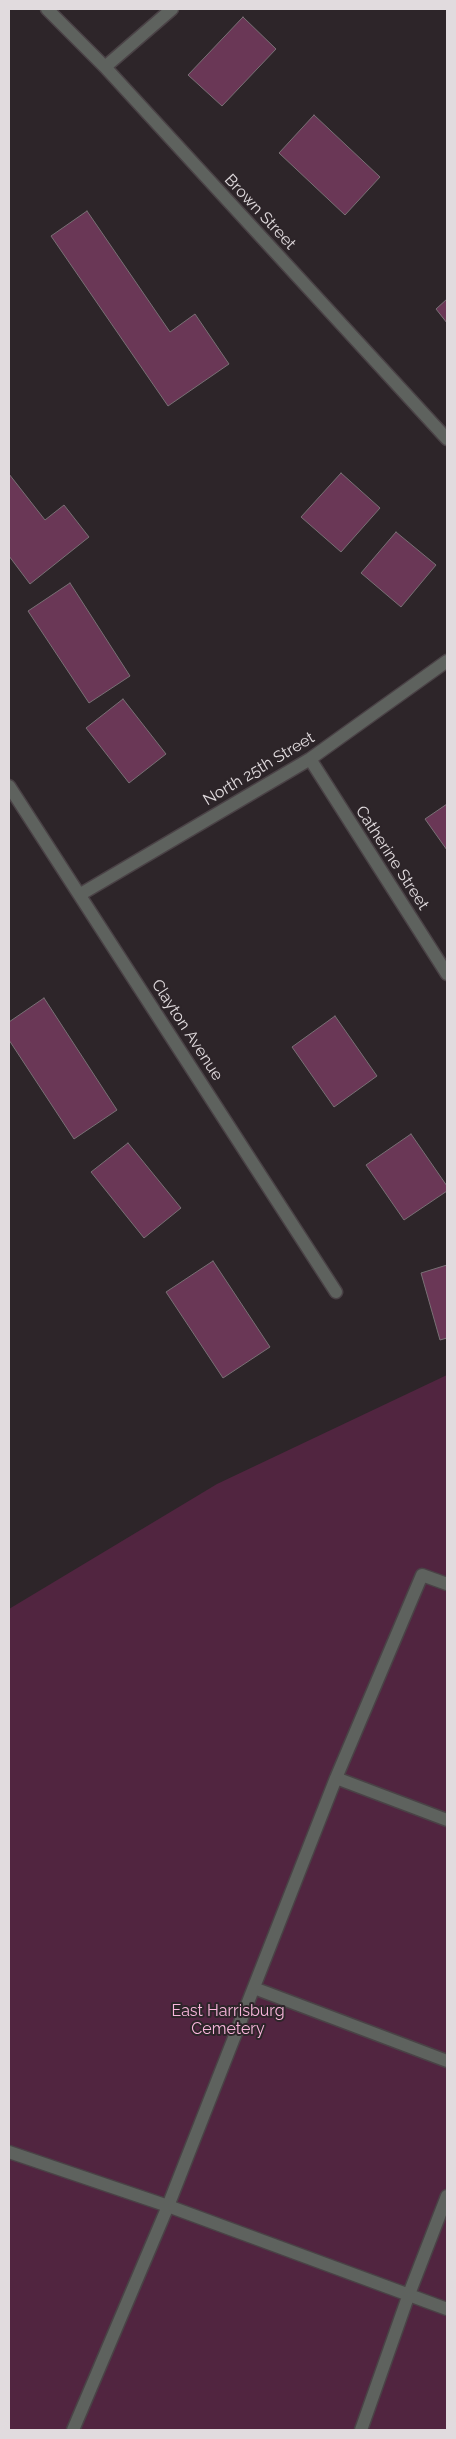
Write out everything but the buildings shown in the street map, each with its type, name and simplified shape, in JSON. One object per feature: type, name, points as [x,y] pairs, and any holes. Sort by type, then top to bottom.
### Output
[{"type":"street","name":"Brown Street","points":[[47,9],[105,67],[447,439]]},
{"type":"street","points":[[105,67],[172,9]]},
{"type":"street","name":"North 25th Street","points":[[80,894],[310,759],[447,661]]},
{"type":"street","name":"Catherine Street","points":[[310,759],[447,974]]},
{"type":"street","name":"Clayton Avenue","points":[[9,786],[336,1292]]},
{"type":"street","points":[[73,2430],[168,2206],[336,1778],[422,1575],[447,1584]]},
{"type":"street","points":[[336,1778],[447,1820]]},
{"type":"street","points":[[254,1988],[447,2061]]},
{"type":"street","points":[[9,2152],[168,2206],[447,2309]]},
{"type":"street","points":[[361,2430],[409,2294],[447,2196]]},
{"type":"green space","name":"East Harrisburg Cemetery","points":[[447,1375],[447,2430],[9,2430],[9,1609],[217,1484]]}]
